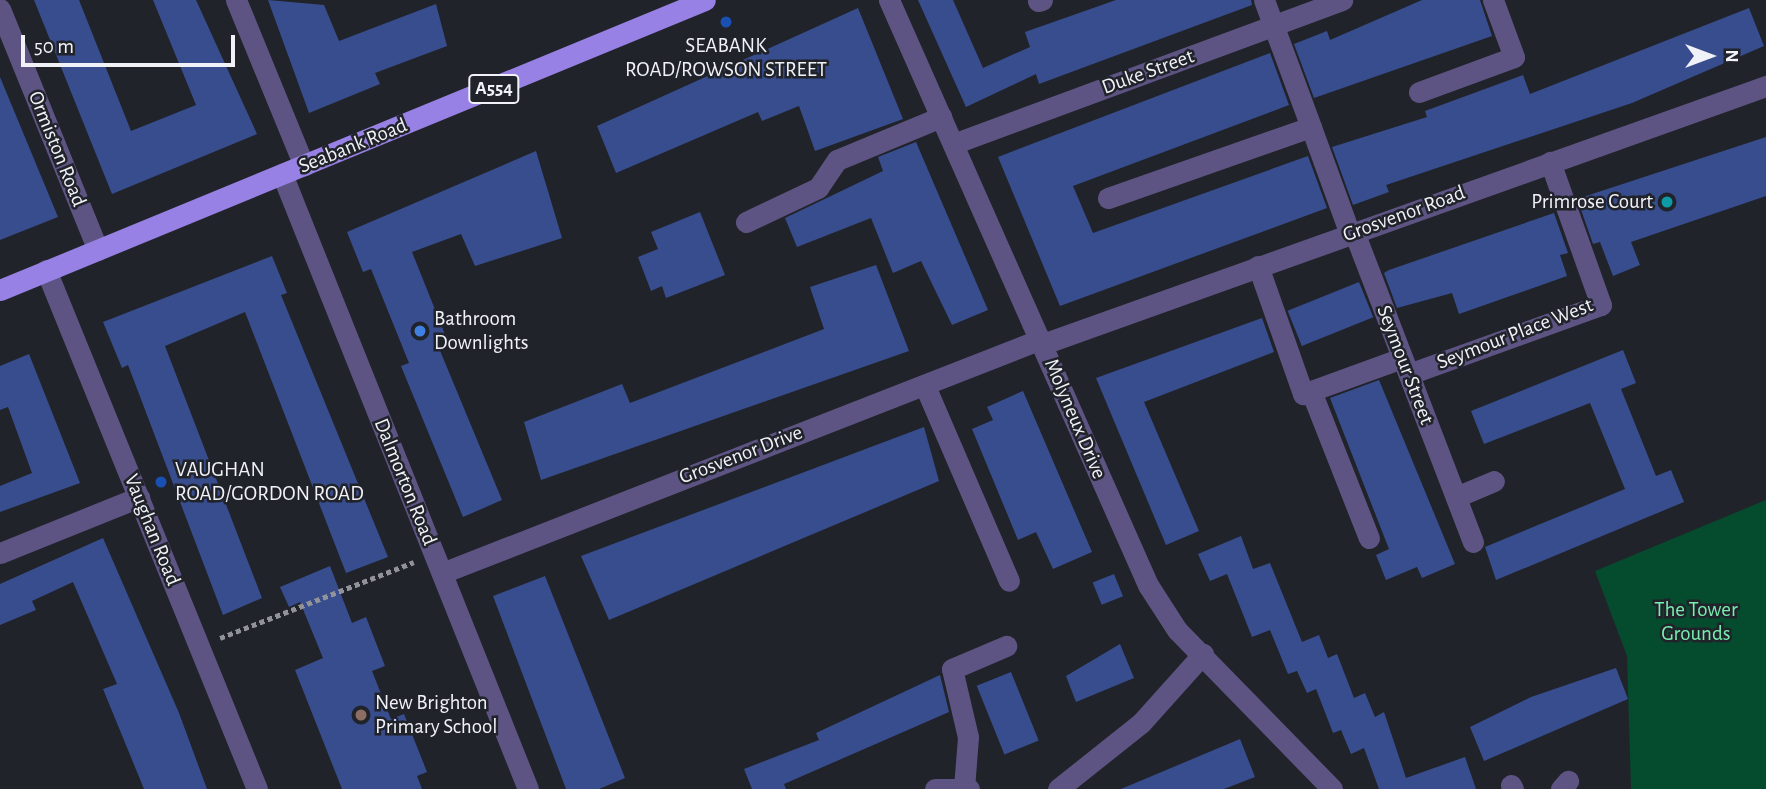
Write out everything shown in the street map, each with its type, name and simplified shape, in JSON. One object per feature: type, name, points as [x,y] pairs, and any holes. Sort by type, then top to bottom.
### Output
[{"type":"main road","name":"Seabank Road","points":[[0,290],[705,0]]},
{"type":"street","points":[[236,0],[304,166]]},
{"type":"street","name":"Molyneux Drive","points":[[889,0],[1148,585],[1177,630],[1332,789]]},
{"type":"street","name":"Seymour Street","points":[[1264,0],[1473,542]]},
{"type":"street","name":"Duke Street","points":[[953,144],[1342,0]]},
{"type":"street","points":[[1419,92],[1514,57],[1493,0]]},
{"type":"street","name":"Ormiston Road","points":[[0,9],[98,250]]},
{"type":"street","name":"Grosvenor Road","points":[[1042,342],[1766,86]]},
{"type":"street","points":[[746,222],[818,188],[837,160],[941,117]]},
{"type":"street","points":[[1108,198],[1311,127]]},
{"type":"street","name":"Seymour Place West","points":[[1406,366],[1601,305],[1550,162]]},
{"type":"street","name":"Dalmorton Road","points":[[282,174],[528,789]]},
{"type":"street","points":[[1258,266],[1303,394],[1406,366]]},
{"type":"street","name":"Vaughan Road","points":[[47,270],[257,789]]},
{"type":"street","name":"Grosvenor Drive","points":[[438,564],[1042,342]]},
{"type":"street","points":[[925,386],[1009,581]]},
{"type":"street","points":[[1311,391],[1369,538]]},
{"type":"street","points":[[1456,497],[1494,481]]},
{"type":"street","points":[[0,553],[139,497]]},
{"type":"street","points":[[936,789],[967,789],[968,737],[953,668],[1006,646]]},
{"type":"street","points":[[1058,789],[1141,723],[1203,654]]},
{"type":"path","points":[[199,646],[438,564]]},
{"type":"green space","name":"The Tower Grounds","points":[[1766,500],[1766,789],[1631,789],[1627,656],[1595,571]]},
{"type":"building","points":[[34,0],[79,0],[131,131],[196,105],[153,0],[196,0],[257,134],[112,194]]},
{"type":"building","points":[[268,0],[324,5],[339,41],[436,4],[447,46],[375,73],[380,84],[309,113]]},
{"type":"building","points":[[918,0],[953,0],[983,68],[1030,47],[1025,32],[1116,0],[1251,0],[1252,5],[1039,84],[1036,74],[966,107]]},
{"type":"building","points":[[1422,0],[1480,0],[1492,36],[1314,98],[1294,44],[1327,31],[1330,40]]},
{"type":"building","points":[[858,8],[903,119],[815,151],[799,106],[762,121],[758,112],[616,173],[597,126]]},
{"type":"building","points":[[1749,8],[1764,46],[1632,103],[1386,185],[1389,192],[1353,205],[1332,147],[1427,117],[1425,111],[1523,75],[1530,94]]},
{"type":"building","points":[[1270,53],[1289,105],[1073,186],[1093,233],[1308,156],[1327,208],[1060,306],[998,157]]},
{"type":"building","points":[[0,77],[58,217],[0,240]]},
{"type":"building","name":"Primrose Court","points":[[1766,137],[1766,196],[1631,242],[1640,265],[1613,276],[1600,242],[1593,244],[1579,204],[1583,197]]},
{"type":"building","points":[[916,142],[988,310],[952,325],[921,261],[893,273],[871,218],[797,247],[785,218],[883,171],[878,157]]},
{"type":"building","points":[[536,151],[562,238],[475,266],[461,234],[412,252],[446,337],[436,341],[502,500],[463,517],[401,366],[409,363],[371,269],[363,272],[347,232]]},
{"type":"building","points":[[700,212],[725,275],[666,298],[662,286],[651,291],[638,257],[658,249],[651,232]]},
{"type":"building","points":[[1554,213],[1568,253],[1560,255],[1567,276],[1459,314],[1452,293],[1397,308],[1384,273]]},
{"type":"building","points":[[272,256],[287,293],[281,295],[388,557],[346,573],[245,312],[165,346],[262,598],[223,615],[128,365],[122,368],[103,322]]},
{"type":"building","points":[[876,265],[909,351],[541,480],[524,422],[622,384],[630,403],[824,329],[810,287]]},
{"type":"building","points":[[1359,282],[1373,317],[1302,346],[1288,311]]},
{"type":"building","points":[[1262,318],[1274,352],[1144,402],[1199,531],[1166,545],[1096,378]]},
{"type":"building","points":[[1623,350],[1636,383],[1621,389],[1656,476],[1671,470],[1684,502],[1496,580],[1485,547],[1625,489],[1590,403],[1484,444],[1471,411]]},
{"type":"building","points":[[29,354],[80,483],[0,512],[0,486],[32,473],[8,407],[0,410],[0,366]]},
{"type":"building","points":[[1379,380],[1455,564],[1422,578],[1417,567],[1386,580],[1376,555],[1389,549],[1330,398]]},
{"type":"building","points":[[1023,391],[1092,552],[1053,569],[1036,532],[1018,540],[972,429],[993,420],[987,407]]},
{"type":"building","points":[[924,427],[939,481],[609,620],[581,556]]},
{"type":"building","points":[[1241,536],[1253,569],[1270,563],[1302,642],[1319,635],[1328,658],[1337,654],[1354,698],[1365,693],[1375,717],[1384,712],[1406,778],[1465,757],[1476,789],[1379,789],[1364,748],[1351,754],[1341,730],[1333,733],[1316,689],[1307,693],[1297,671],[1288,674],[1270,630],[1252,637],[1227,574],[1210,581],[1198,554]]},
{"type":"building","points":[[103,538],[179,713],[207,789],[144,789],[103,689],[117,684],[73,582],[32,601],[36,610],[0,625],[0,584]]},
{"type":"building","points":[[330,566],[352,623],[366,617],[385,666],[372,671],[391,719],[404,714],[427,772],[417,776],[422,789],[342,789],[295,670],[323,658],[300,602],[289,607],[280,587]]},
{"type":"building","points":[[1114,574],[1123,596],[1102,605],[1093,583]]},
{"type":"building","points":[[545,576],[625,778],[599,789],[566,789],[493,596]]},
{"type":"building","points":[[1120,644],[1134,678],[1076,702],[1066,676]]},
{"type":"building","points":[[1616,668],[1628,699],[1484,761],[1470,727],[1531,697]]},
{"type":"building","points":[[1011,672],[1039,741],[1004,754],[977,686]]},
{"type":"building","points":[[940,675],[949,712],[784,784],[786,789],[752,789],[744,769],[819,740],[816,733]]},
{"type":"building","points":[[1240,739],[1255,777],[1224,789],[1121,789]]},
{"type":"place","name":"SEABANK ROAD/ROWSON STREET","points":[[726,22]]},
{"type":"place","name":"Primrose Court","points":[[1667,202]]},
{"type":"place","name":"Bathroom Downlights","points":[[420,331]]},
{"type":"place","name":"VAUGHAN ROAD/GORDON ROAD","points":[[161,482]]},
{"type":"place","name":"New Brighton Primary School","points":[[361,715]]}]
